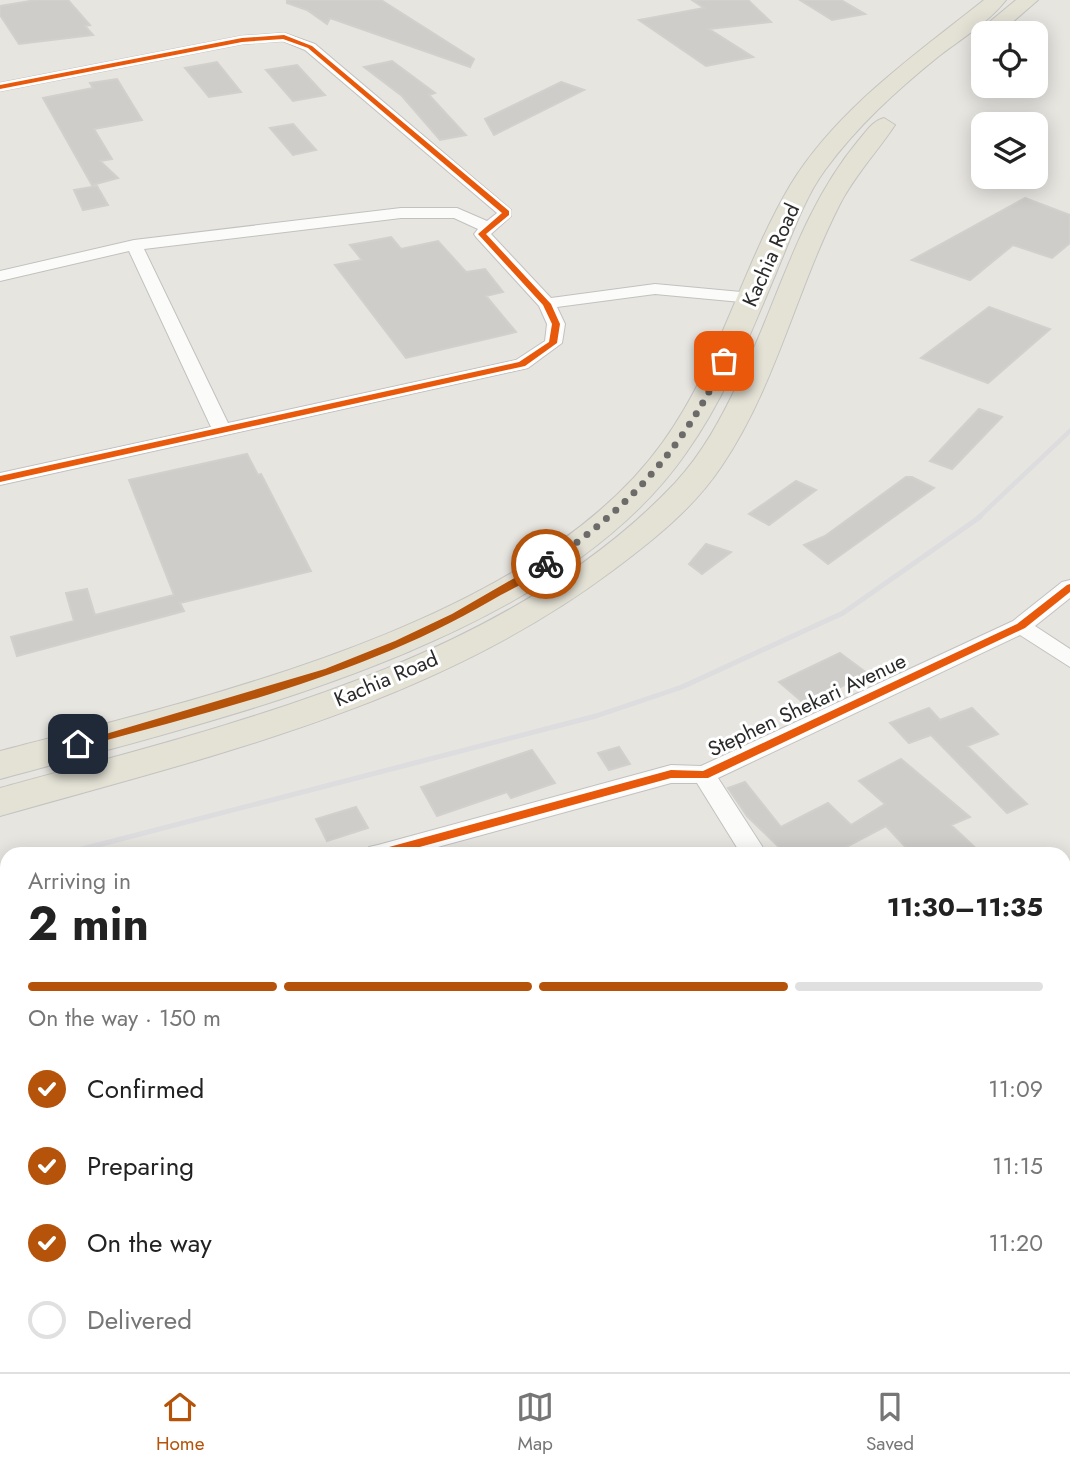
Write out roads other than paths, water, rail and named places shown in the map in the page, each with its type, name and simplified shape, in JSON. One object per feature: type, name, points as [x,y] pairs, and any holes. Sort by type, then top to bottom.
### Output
[{"type":"main road","name":"Kachia Road","points":[[0,765],[259,695],[329,671],[399,644],[525,578],[572,547],[652,477],[694,419],[715,383],[800,191],[811,172],[843,131],[873,101],[996,0]]},
{"type":"main road","points":[[1003,21],[1028,0]]},
{"type":"main road","name":"Kachia Road","points":[[0,802],[270,725],[344,697],[480,638],[549,601],[602,565],[682,493],[707,465],[729,431],[749,392],[826,205],[855,157],[901,108],[971,48]]},
{"type":"street","points":[[0,88],[242,40],[284,37],[310,47],[506,214],[482,234],[486,242],[547,304],[556,324],[553,343],[522,364],[221,428],[0,479]]},
{"type":"street","points":[[0,276],[134,246],[432,211],[457,213],[486,228]]},
{"type":"street","points":[[134,246],[221,428]]},
{"type":"street","points":[[547,304],[655,289],[752,298]]},
{"type":"street","name":"Stephen Shekari Avenue","points":[[405,847],[671,774],[704,775],[1021,626],[1070,587]]},
{"type":"street","points":[[1021,626],[1070,660]]},
{"type":"street","points":[[704,775],[750,847]]},
{"type":"railway","points":[[977,519],[1070,431]]},
{"type":"railway","points":[[90,847],[596,716],[682,687],[843,613],[980,517]]}]
